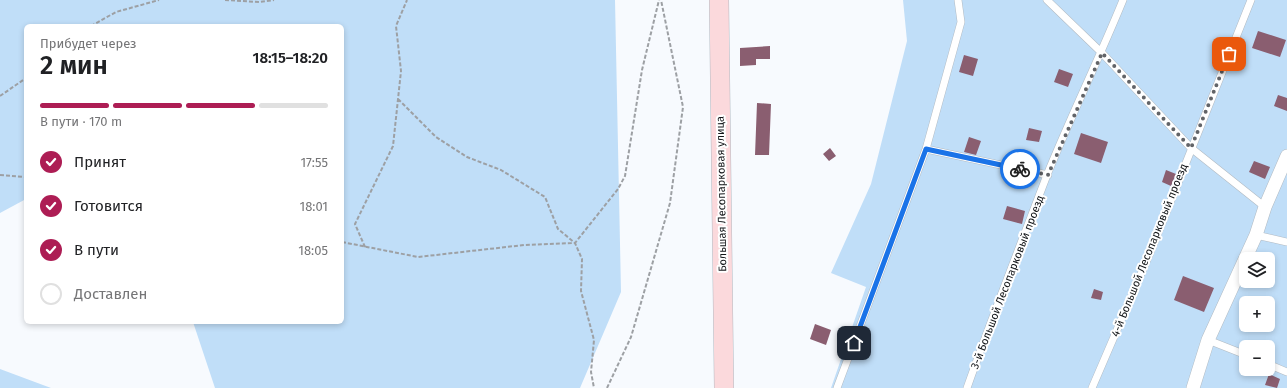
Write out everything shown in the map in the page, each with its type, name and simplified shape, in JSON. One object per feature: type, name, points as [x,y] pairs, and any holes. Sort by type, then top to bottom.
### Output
[{"type":"main road","name":"Большая Лесопарковая улица","points":[[719,0],[724,388]]},
{"type":"street","points":[[1193,388],[1208,340],[1256,236],[1265,207],[1287,156]]},
{"type":"lane","points":[[837,388],[926,149],[961,22],[958,0]]},
{"type":"lane","points":[[1048,0],[1102,53],[1191,148],[1265,207]]},
{"type":"lane","name":"3-й Большой Лесопарковый проезд","points":[[967,388],[996,306],[1048,175],[1102,53],[1123,0]]},
{"type":"lane","name":"4-й Большой Лесопарковый проезд","points":[[1092,388],[1150,253],[1251,0]]},
{"type":"lane","points":[[926,149],[1048,175]]},
{"type":"lane","points":[[1256,236],[1287,242]]},
{"type":"lane","points":[[1208,340],[1239,352]]},
{"type":"lane","points":[[1275,367],[1287,372]]},
{"type":"path","points":[[95,24],[116,12],[159,0]]},
{"type":"path","points":[[225,0],[259,2],[274,0]]},
{"type":"path","points":[[365,247],[355,224],[393,146],[401,71],[396,26],[407,0]]},
{"type":"path","points":[[344,242],[418,257],[524,245],[575,243],[618,190],[625,176],[642,70],[660,0]]},
{"type":"path","points":[[606,388],[631,336],[670,203],[683,107],[660,0]]},
{"type":"path","points":[[0,96],[24,79]]},
{"type":"path","points":[[398,99],[442,141],[467,157],[501,170],[545,197],[558,229],[575,243],[582,259],[581,291],[594,340],[591,372],[594,388]]},
{"type":"path","points":[[0,175],[24,177]]},
{"type":"shaded area","points":[[0,0],[615,0],[621,292],[580,388],[215,388],[194,324],[344,324],[344,24],[24,24],[24,200],[0,213]]},
{"type":"shaded area","points":[[903,0],[1287,0],[1287,388],[831,388],[866,287],[831,273],[871,184],[907,41]]},
{"type":"shaded area","points":[[0,369],[51,388],[0,388]]},
{"type":"building","points":[[1258,31],[1286,40],[1280,57],[1252,48]]},
{"type":"building","points":[[770,46],[770,59],[756,59],[756,65],[740,66],[740,48]]},
{"type":"building","points":[[964,55],[978,59],[973,76],[959,72]]},
{"type":"building","points":[[1059,69],[1073,74],[1068,87],[1054,82]]},
{"type":"building","points":[[1278,95],[1287,98],[1287,111],[1274,106]]},
{"type":"building","points":[[757,103],[771,104],[769,155],[755,155]]},
{"type":"building","points":[[1029,128],[1042,131],[1039,142],[1026,140]]},
{"type":"building","points":[[1081,133],[1108,142],[1101,163],[1074,154]]},
{"type":"building","points":[[969,137],[981,141],[976,155],[964,152]]},
{"type":"building","points":[[830,148],[836,156],[829,161],[823,154]]},
{"type":"building","points":[[1254,161],[1270,167],[1265,179],[1249,172]]},
{"type":"building","points":[[1166,170],[1176,174],[1171,186],[1162,182]]},
{"type":"building","points":[[1007,206],[1025,211],[1022,224],[1003,219]]},
{"type":"building","points":[[1183,276],[1214,288],[1204,312],[1174,300]]},
{"type":"building","points":[[1094,289],[1103,292],[1101,300],[1091,298]]},
{"type":"building","points":[[815,324],[831,330],[826,345],[810,339]]},
{"type":"building","points":[[1268,376],[1273,376],[1280,379],[1277,388],[1265,385]]},
{"type":"way so far","points":[[1020,169],[1048,175],[1102,53],[1191,148],[1229,54]]},
{"type":"route","points":[[854,343],[926,149],[1020,169]]}]
